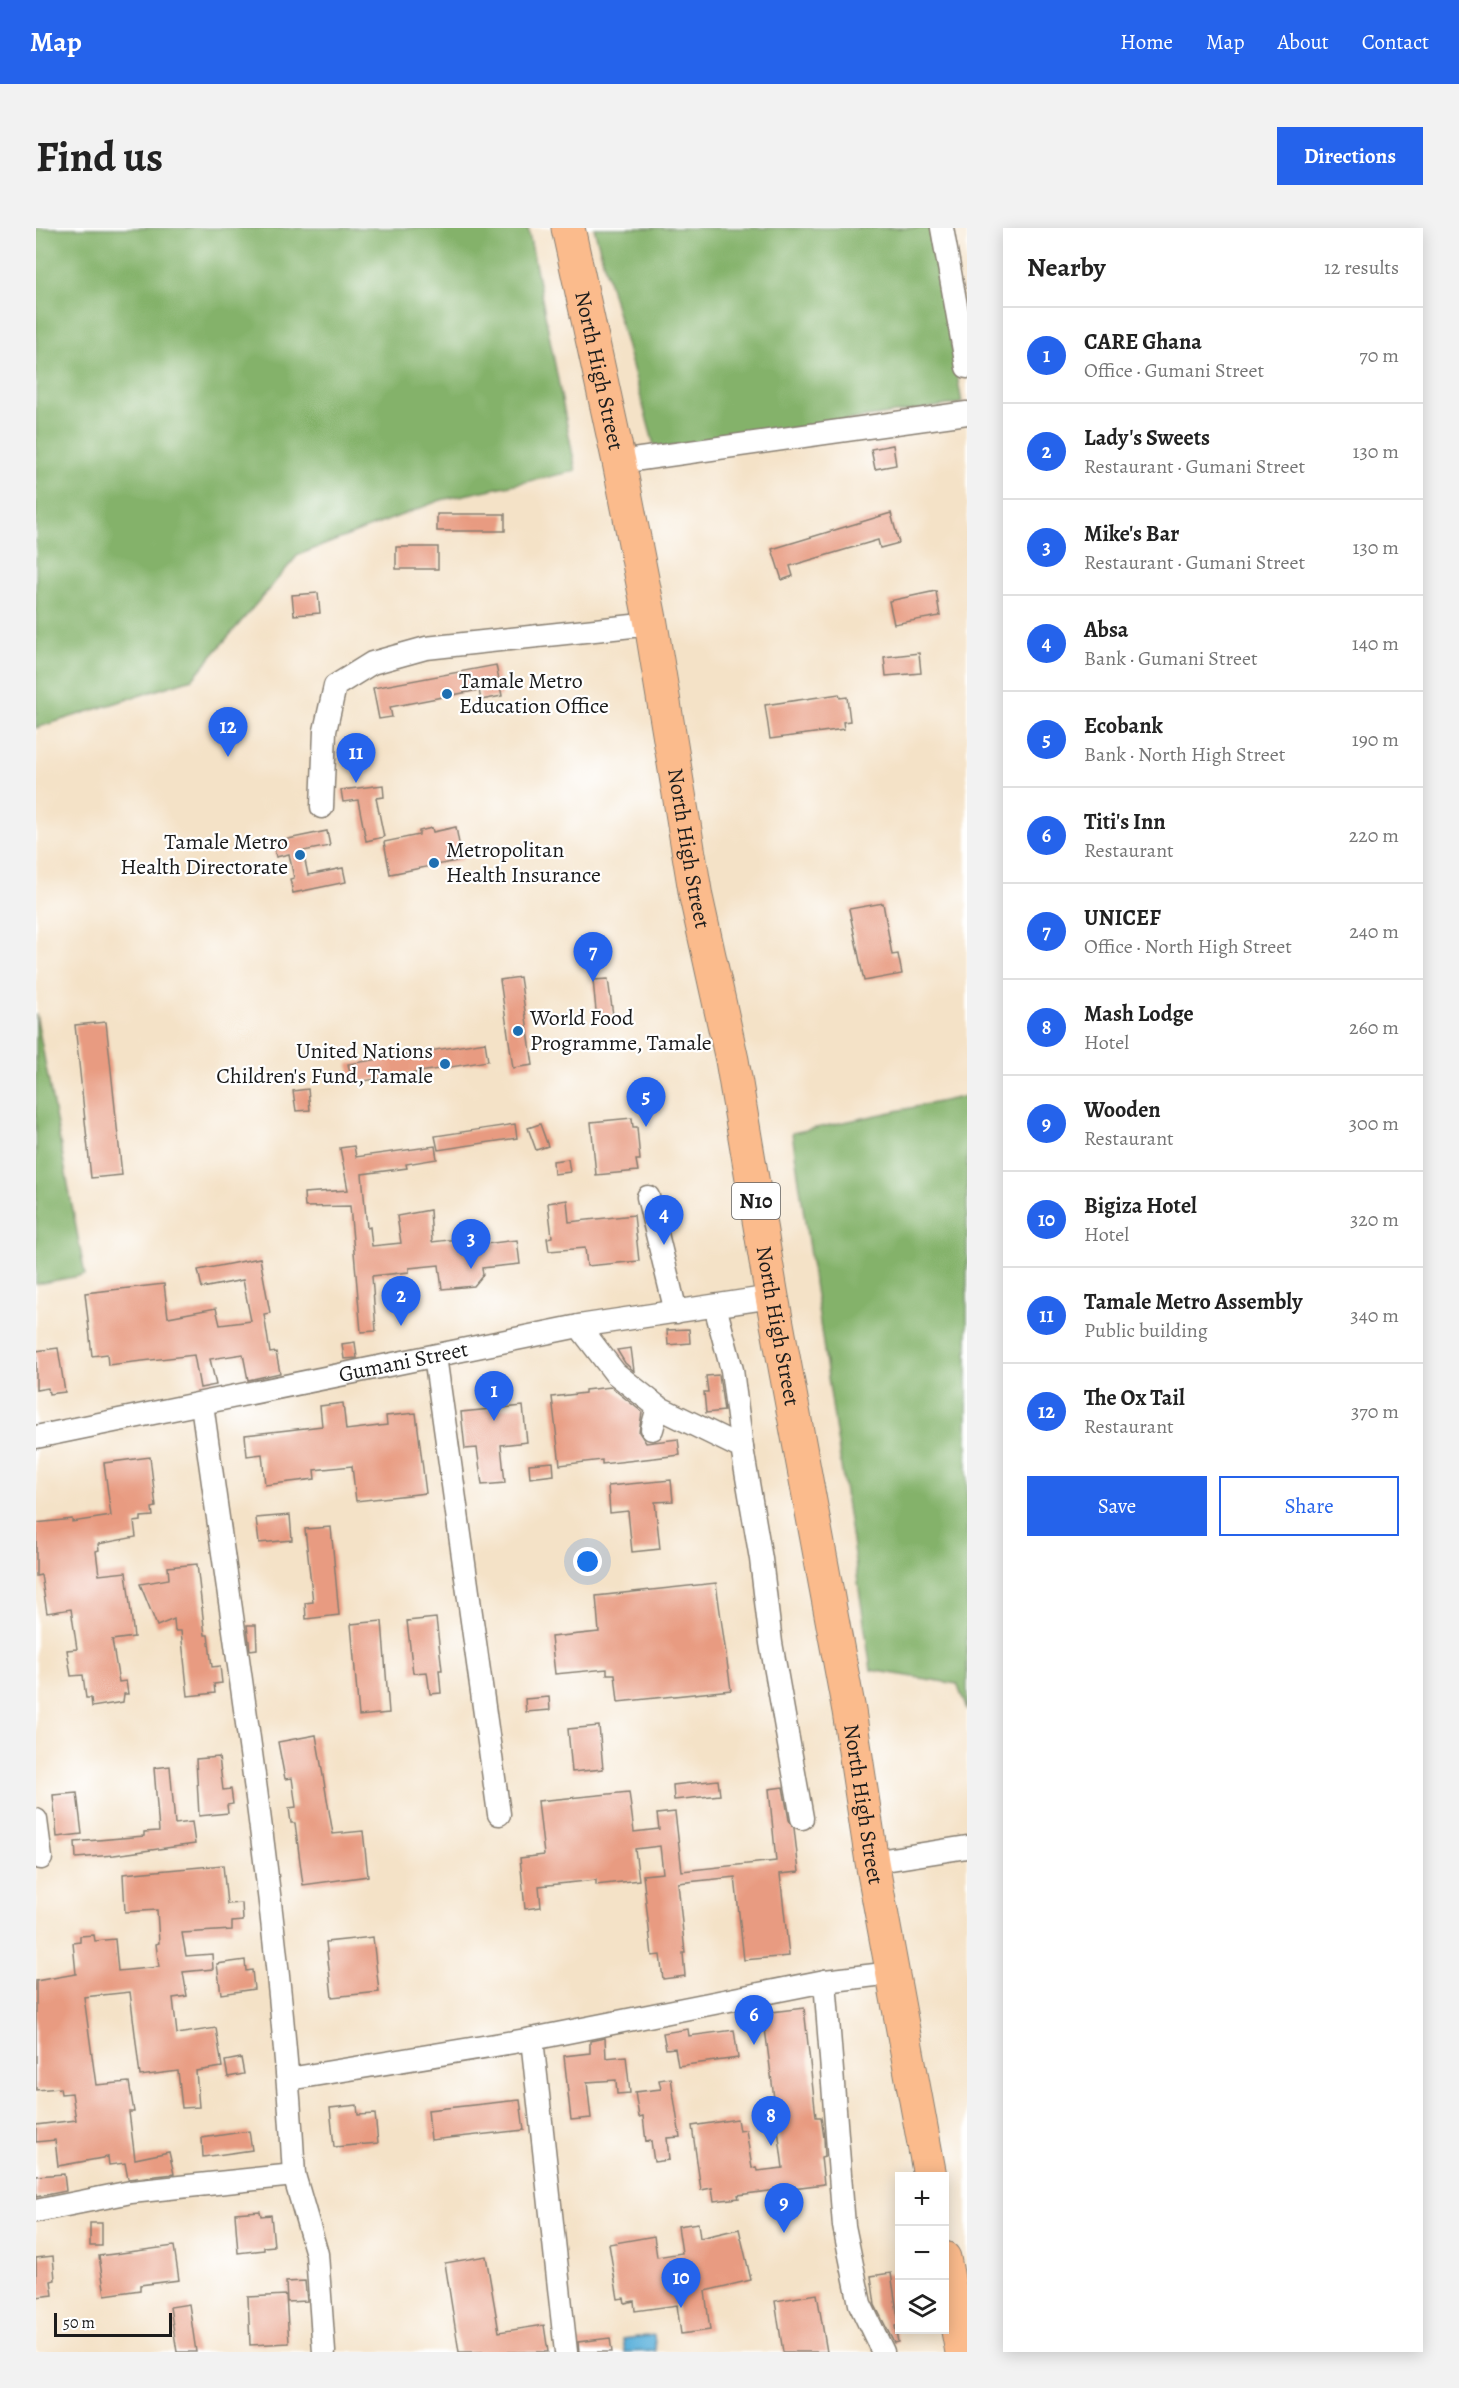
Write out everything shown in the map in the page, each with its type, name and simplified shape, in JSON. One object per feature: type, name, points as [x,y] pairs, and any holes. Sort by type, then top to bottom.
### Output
[{"type":"highway","name":"North High Street","points":[[568,228],[619,462],[651,624],[696,897],[732,1060],[772,1297],[849,1711],[872,1862],[929,2172]]},
{"type":"highway","points":[[949,2280],[962,2352]]},
{"type":"street","points":[[942,228],[967,367]]},
{"type":"street","points":[[619,462],[967,413]]},
{"type":"street","points":[[322,807],[325,731],[335,686],[372,663],[426,648],[651,624]]},
{"type":"street","points":[[648,1197],[676,1312]]},
{"type":"street","name":"Gumani Street","points":[[36,1437],[579,1326],[772,1297]]},
{"type":"street","points":[[716,1305],[732,1370],[742,1449],[761,1559],[771,1643],[802,1818]]},
{"type":"street","points":[[579,1326],[615,1373],[658,1407],[742,1449]]},
{"type":"street","points":[[435,1356],[499,1814]]},
{"type":"street","points":[[202,1404],[260,1830],[289,2079],[294,2175],[317,2254],[324,2352]]},
{"type":"street","points":[[652,1429],[658,1407]]},
{"type":"street","points":[[36,1820],[41,1858]]},
{"type":"street","points":[[872,1862],[967,1847]]},
{"type":"street","points":[[289,2079],[532,2038],[825,1981],[892,1974]]},
{"type":"street","points":[[825,1981],[844,2226],[860,2304],[882,2352]]},
{"type":"street","points":[[532,2038],[566,2352]]},
{"type":"street","points":[[36,2211],[130,2192],[294,2175]]},
{"type":"green space","points":[[36,228],[528,228],[576,471],[441,500],[298,555],[192,679],[36,728]]},
{"type":"green space","points":[[594,228],[931,228],[962,403],[655,449]]},
{"type":"green space","points":[[36,1014],[85,1275],[36,1284]]},
{"type":"green space","points":[[967,1096],[967,1710],[957,1684],[871,1670],[792,1133]]},
{"type":"water","points":[[654,2335],[656,2351],[625,2352],[623,2339]]},
{"type":"building","points":[[893,445],[896,465],[875,469],[871,449]]},
{"type":"building","points":[[891,513],[899,543],[880,548],[878,540],[790,566],[793,576],[782,580],[772,549]]},
{"type":"building","points":[[437,514],[505,514],[505,531],[437,531]]},
{"type":"building","points":[[396,547],[438,547],[438,569],[396,569]]},
{"type":"building","points":[[936,591],[940,616],[894,624],[889,601]]},
{"type":"building","points":[[318,593],[320,613],[294,615],[292,595]]},
{"type":"building","points":[[919,653],[921,673],[886,676],[884,657]]},
{"type":"building","points":[[496,665],[502,696],[481,700],[479,690],[390,707],[392,717],[379,719],[373,688]]},
{"type":"building","points":[[839,694],[840,698],[847,697],[850,721],[843,722],[844,729],[770,739],[765,705]]},
{"type":"building","points":[[383,785],[384,797],[376,798],[384,837],[366,841],[358,800],[343,802],[341,790]]},
{"type":"building","points":[[456,827],[462,860],[390,874],[384,842],[419,835],[419,831],[432,828],[433,832]]},
{"type":"building","points":[[327,831],[330,846],[303,851],[308,875],[343,868],[346,882],[293,893],[290,879],[294,878],[289,854],[276,857],[273,842]]},
{"type":"building","points":[[883,903],[892,955],[898,954],[902,974],[864,981],[849,909]]},
{"type":"building","points":[[520,977],[533,1065],[513,1068],[500,980]]},
{"type":"building","points":[[608,979],[613,1015],[599,1017],[596,1011],[593,980]]},
{"type":"building","points":[[106,1022],[122,1175],[91,1178],[75,1025]]},
{"type":"building","points":[[485,1042],[488,1061],[352,1083],[348,1064]]},
{"type":"building","points":[[308,1089],[310,1110],[296,1111],[293,1091]]},
{"type":"building","points":[[632,1118],[633,1127],[637,1127],[640,1160],[636,1160],[638,1171],[596,1175],[591,1122]]},
{"type":"building","points":[[515,1124],[517,1138],[438,1150],[435,1136]]},
{"type":"building","points":[[540,1124],[548,1146],[536,1150],[528,1128]]},
{"type":"building","points":[[354,1146],[356,1157],[435,1146],[437,1159],[406,1164],[407,1168],[362,1174],[367,1228],[370,1227],[372,1246],[401,1243],[397,1216],[430,1210],[432,1242],[484,1236],[485,1244],[517,1240],[520,1264],[482,1268],[483,1275],[474,1286],[442,1289],[439,1265],[409,1268],[409,1272],[372,1276],[376,1331],[361,1332],[350,1206],[305,1207],[304,1193],[348,1190],[340,1148]]},
{"type":"building","points":[[568,1159],[570,1172],[554,1174],[553,1161]]},
{"type":"building","points":[[567,1200],[569,1222],[634,1215],[639,1261],[587,1266],[585,1248],[549,1251],[547,1238],[552,1237],[548,1203]]},
{"type":"building","points":[[260,1258],[270,1313],[264,1314],[270,1353],[276,1352],[280,1373],[248,1380],[243,1354],[210,1359],[216,1385],[200,1388],[194,1355],[108,1365],[107,1354],[92,1356],[85,1293],[164,1284],[168,1317],[216,1308],[220,1325],[251,1321],[243,1280],[202,1288],[198,1270]]},
{"type":"building","points":[[689,1329],[690,1343],[668,1345],[667,1330]]},
{"type":"building","points":[[355,1342],[357,1358],[344,1359],[342,1344]]},
{"type":"building","points":[[58,1348],[65,1392],[49,1394],[48,1388],[36,1390],[36,1351]]},
{"type":"building","points":[[631,1348],[634,1371],[625,1363],[617,1350]]},
{"type":"building","points":[[719,1375],[724,1411],[706,1413],[704,1392],[708,1392],[706,1376]]},
{"type":"building","points":[[611,1387],[642,1412],[639,1432],[646,1443],[678,1439],[680,1455],[602,1464],[602,1460],[560,1465],[552,1397]]},
{"type":"building","points":[[343,1403],[346,1430],[387,1425],[386,1416],[416,1413],[426,1493],[356,1501],[352,1466],[314,1470],[315,1479],[265,1485],[262,1454],[247,1456],[245,1435],[322,1426],[320,1406]]},
{"type":"building","points":[[523,1406],[527,1442],[501,1445],[505,1483],[482,1485],[477,1448],[465,1449],[461,1412]]},
{"type":"building","points":[[150,1457],[156,1507],[152,1508],[153,1516],[141,1517],[141,1521],[134,1522],[136,1537],[98,1544],[99,1550],[96,1551],[99,1575],[126,1572],[134,1637],[112,1640],[119,1682],[126,1681],[128,1694],[124,1694],[123,1702],[92,1707],[91,1698],[86,1698],[83,1675],[71,1676],[67,1650],[77,1649],[71,1609],[47,1613],[41,1575],[36,1576],[36,1523],[72,1519],[72,1522],[111,1516],[104,1463]]},
{"type":"building","points":[[553,1462],[554,1475],[530,1478],[529,1464]]},
{"type":"building","points":[[671,1480],[673,1501],[655,1502],[660,1549],[632,1552],[628,1511],[610,1513],[608,1486]]},
{"type":"building","points":[[290,1515],[292,1540],[259,1543],[256,1518]]},
{"type":"building","points":[[331,1527],[339,1615],[306,1619],[305,1603],[313,1602],[305,1529]]},
{"type":"building","points":[[197,1564],[205,1635],[208,1635],[212,1667],[220,1666],[222,1683],[214,1684],[215,1693],[188,1696],[181,1631],[175,1631],[174,1619],[157,1626],[140,1584],[169,1579],[168,1567]]},
{"type":"building","points":[[716,1583],[731,1690],[618,1702],[615,1674],[607,1674],[607,1669],[555,1674],[551,1637],[599,1632],[596,1596]]},
{"type":"building","points":[[436,1618],[442,1670],[439,1670],[441,1693],[430,1694],[427,1672],[413,1673],[407,1621]]},
{"type":"building","points":[[382,1621],[389,1713],[359,1716],[351,1624]]},
{"type":"building","points":[[247,1625],[256,1625],[257,1649],[250,1650]]},
{"type":"building","points":[[549,1697],[550,1710],[526,1712],[525,1699]]},
{"type":"building","points":[[599,1726],[603,1769],[572,1772],[568,1729]]},
{"type":"building","points":[[316,1735],[333,1834],[363,1831],[368,1876],[303,1885],[295,1823],[291,1823],[289,1808],[296,1807],[292,1778],[285,1779],[278,1742]]},
{"type":"building","points":[[219,1757],[223,1790],[231,1789],[233,1804],[227,1805],[228,1813],[199,1816],[196,1759]]},
{"type":"building","points":[[170,1766],[175,1824],[192,1822],[195,1844],[76,1858],[75,1842],[144,1836],[144,1832],[159,1831],[154,1768]]},
{"type":"building","points":[[718,1780],[720,1795],[674,1800],[673,1785]]},
{"type":"building","points":[[783,1787],[789,1820],[794,1828],[799,1872],[780,1874],[789,1956],[744,1960],[735,1877],[678,1883],[685,1976],[663,1979],[660,1955],[652,1956],[643,1875],[663,1873],[660,1846],[635,1849],[639,1880],[596,1885],[596,1880],[539,1886],[541,1907],[525,1909],[520,1858],[544,1855],[538,1801],[629,1792],[634,1832],[659,1829],[657,1814],[675,1812],[682,1871],[776,1861],[769,1789]]},
{"type":"building","points":[[77,1793],[82,1834],[57,1837],[53,1795]]},
{"type":"building","points":[[223,1865],[227,1904],[242,1903],[243,1921],[232,1922],[232,1930],[182,1933],[186,1956],[212,1954],[213,1969],[183,1972],[187,1996],[173,1998],[177,2034],[216,2028],[222,2067],[196,2071],[199,2107],[182,2108],[178,2071],[140,2076],[130,1992],[84,1997],[96,2085],[129,2082],[134,2112],[129,2112],[135,2159],[169,2152],[174,2174],[128,2179],[125,2163],[109,2165],[108,2157],[58,2166],[55,2140],[36,2142],[36,2125],[76,2120],[72,2093],[61,2094],[60,2088],[36,2090],[36,1981],[76,1974],[73,1943],[80,1942],[80,1936],[94,1935],[95,1941],[115,1939],[118,1971],[159,1967],[156,1944],[159,1943],[157,1910],[125,1912],[123,1874]]},
{"type":"building","points":[[373,1937],[379,1992],[332,1997],[326,1942]]},
{"type":"building","points":[[245,1960],[246,1971],[252,1970],[254,1989],[221,1994],[217,1964]]},
{"type":"building","points":[[804,2008],[816,2117],[821,2117],[824,2138],[825,2156],[821,2157],[824,2184],[738,2195],[739,2198],[714,2201],[712,2188],[701,2190],[692,2126],[737,2119],[739,2131],[746,2130],[752,2168],[756,2167],[757,2171],[783,2168],[763,2013]]},
{"type":"building","points":[[688,2029],[689,2036],[734,2030],[738,2058],[678,2066],[675,2048],[666,2049],[663,2033]]},
{"type":"building","points":[[605,2038],[606,2058],[626,2056],[630,2093],[617,2094],[616,2080],[587,2082],[591,2118],[571,2120],[564,2056],[590,2053],[590,2041]]},
{"type":"building","points":[[241,2058],[244,2074],[228,2077],[225,2061]]},
{"type":"building","points":[[671,2078],[680,2137],[667,2138],[669,2160],[654,2162],[651,2141],[646,2142],[643,2116],[639,2117],[635,2092],[661,2089],[659,2080]]},
{"type":"building","points":[[520,2100],[524,2130],[431,2140],[428,2110]]},
{"type":"building","points":[[357,2105],[358,2115],[375,2114],[378,2143],[334,2147],[330,2108]]},
{"type":"building","points":[[249,2131],[252,2150],[203,2157],[202,2138]]},
{"type":"building","points":[[64,2174],[66,2191],[36,2197],[36,2176]]},
{"type":"building","points":[[260,2211],[261,2216],[271,2215],[274,2246],[264,2247],[264,2250],[238,2253],[235,2213]]},
{"type":"building","points":[[90,2223],[102,2223],[102,2246],[90,2246]]},
{"type":"building","points":[[698,2223],[700,2238],[739,2229],[751,2280],[705,2291],[710,2330],[681,2334],[677,2305],[635,2311],[634,2301],[625,2303],[624,2298],[618,2299],[609,2244],[654,2236],[657,2257],[682,2253],[678,2226]]},
{"type":"building","points":[[174,2246],[179,2280],[140,2285],[140,2290],[105,2295],[99,2256]]},
{"type":"building","points":[[53,2256],[55,2280],[51,2281],[53,2295],[36,2297],[36,2258]]},
{"type":"building","points":[[486,2256],[499,2332],[544,2325],[548,2352],[459,2352],[445,2263]]},
{"type":"building","points":[[891,2273],[895,2299],[895,2334],[898,2342],[894,2343],[875,2305],[871,2276]]},
{"type":"building","points":[[305,2281],[307,2301],[287,2302],[286,2282]]},
{"type":"building","points":[[817,2294],[827,2352],[783,2352],[775,2301]]},
{"type":"building","points":[[286,2295],[289,2343],[250,2345],[248,2297]]},
{"type":"building","points":[[189,2304],[196,2352],[177,2352],[170,2307]]},
{"type":"building","points":[[610,2338],[612,2352],[579,2352],[578,2342]]},
{"type":"place","name":"Tamale Metro Education Office","points":[[447,694]]},
{"type":"place","name":"The Ox Tail","points":[[228,757]]},
{"type":"place","name":"Tamale Metro Assembly","points":[[356,783]]},
{"type":"place","name":"Tamale Metro Health Directorate","points":[[300,855]]},
{"type":"place","name":"Metropolitan Health Insurance","points":[[434,863]]},
{"type":"place","name":"UNICEF","points":[[593,982]]},
{"type":"place","name":"World Food Programme, Tamale","points":[[518,1031]]},
{"type":"place","name":"United Nations Children's Fund, Tamale","points":[[445,1064]]},
{"type":"place","name":"Ecobank","points":[[646,1127]]},
{"type":"place","name":"Absa","points":[[664,1245]]},
{"type":"place","name":"Mike's Bar","points":[[471,1269]]},
{"type":"place","name":"Lady's Sweets","points":[[401,1326]]},
{"type":"place","name":"CARE Ghana","points":[[494,1421]]},
{"type":"place","name":"Titi's Inn","points":[[754,2045]]},
{"type":"place","name":"Mash Lodge","points":[[771,2146]]},
{"type":"place","name":"Wooden","points":[[784,2233]]},
{"type":"place","name":"Bigiza Hotel","points":[[681,2308]]}]
